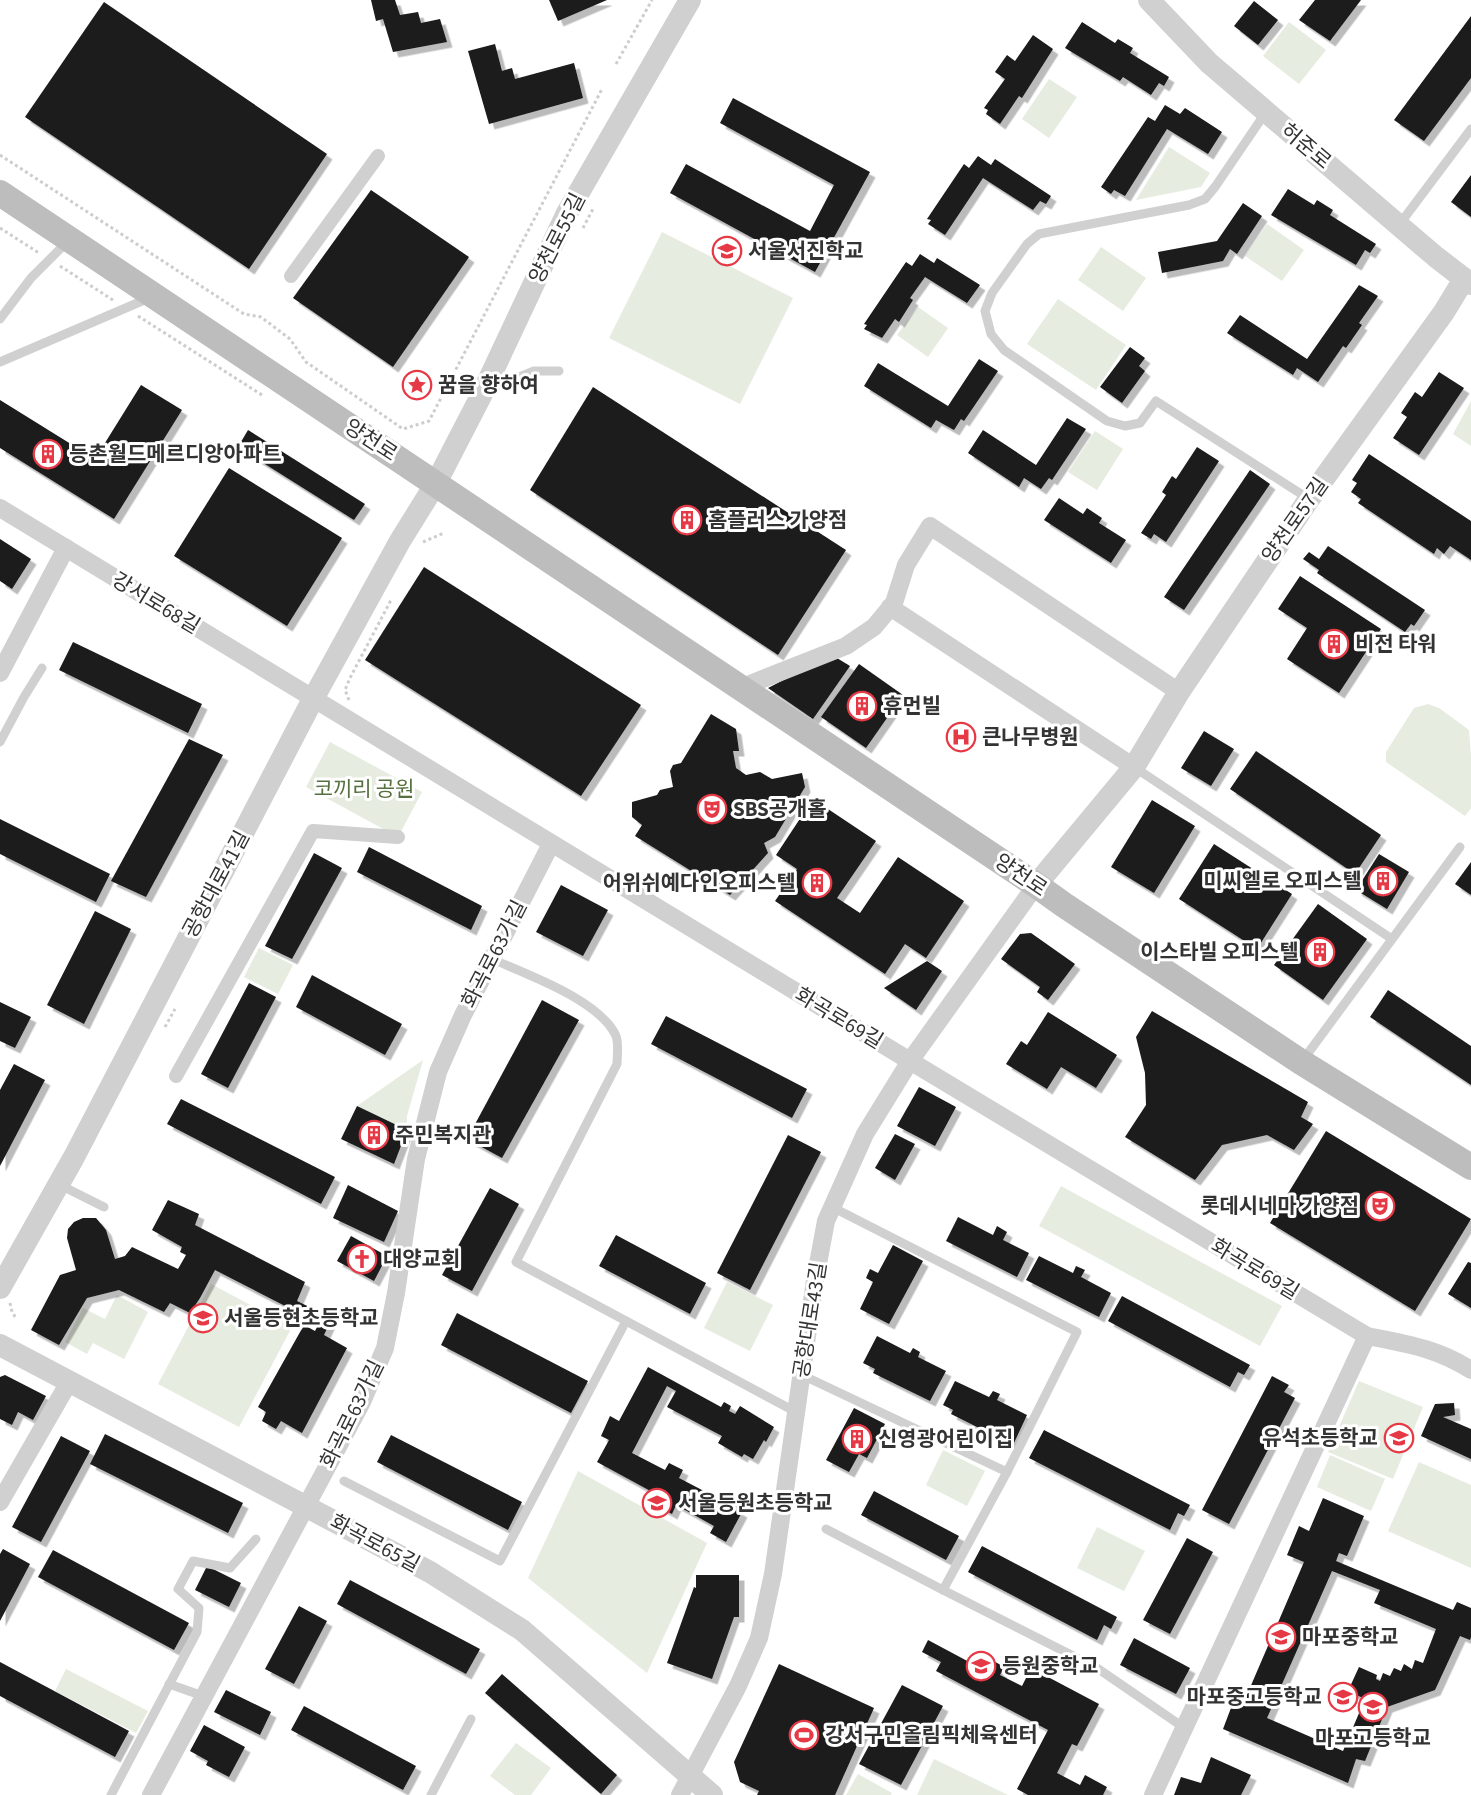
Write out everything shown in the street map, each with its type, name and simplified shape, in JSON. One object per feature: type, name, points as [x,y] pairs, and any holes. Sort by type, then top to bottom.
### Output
[{"type":"main road","name":"양천로","points":[[0,193],[1301,1062],[1471,1167]]},
{"type":"street","name":"양천로55길","points":[[436,483],[483,392],[567,213],[690,0]]},
{"type":"street","name":"허준로","points":[[1149,0],[1209,63],[1468,282]]},
{"type":"street","points":[[291,276],[378,156]]},
{"type":"street","name":"양천로57길","points":[[1036,885],[1134,767],[1179,692],[1309,499],[1468,282]]},
{"type":"street","name":"공항대로41길","points":[[6,1298],[58,1184],[313,699],[400,541],[436,483]]},
{"type":"street","name":"강서로68길","points":[[0,508],[313,699]]},
{"type":"street","points":[[740,688],[846,646],[874,627],[894,603],[906,565],[930,526],[1179,692]]},
{"type":"street","points":[[0,673],[66,548]]},
{"type":"street","points":[[890,607],[1134,767]]},
{"type":"street","name":"화곡로69길","points":[[313,699],[1367,1336],[1416,1345],[1449,1357],[1471,1370]]},
{"type":"street","points":[[176,1076],[313,831],[398,837]]},
{"type":"street","name":"화곡로63가길","points":[[151,1795],[363,1402],[385,1348],[396,1293],[416,1159],[438,1072],[551,844]]},
{"type":"street","name":"공항대로43길","points":[[685,1786],[738,1686],[759,1638],[773,1574],[815,1281],[826,1221],[865,1134],[910,1061],[1036,885]]},
{"type":"street","points":[[1153,1795],[1367,1336]]},
{"type":"street","name":"화곡로65길","points":[[0,1345],[430,1572],[522,1630],[685,1786],[712,1795]]},
{"type":"street","points":[[0,1502],[69,1382]]},
{"type":"lane","points":[[1266,112],[1205,198],[1189,205],[1039,234],[1027,244],[992,293],[986,311],[991,334],[1004,351],[1107,421],[1125,426],[1140,423],[1156,400],[1309,499]]},
{"type":"lane","points":[[1399,225],[1471,129]]},
{"type":"lane","points":[[0,319],[31,278],[69,239]]},
{"type":"lane","points":[[0,362],[154,296]]},
{"type":"lane","points":[[483,392],[534,371],[560,371]]},
{"type":"lane","points":[[0,742],[42,668]]},
{"type":"lane","points":[[1134,767],[1392,939]]},
{"type":"lane","points":[[1301,1062],[1460,847]]},
{"type":"lane","points":[[492,959],[561,988],[603,1018],[616,1038],[617,1064],[516,1262],[796,1412]]},
{"type":"lane","points":[[58,1184],[104,1207]]},
{"type":"lane","points":[[832,1207],[1077,1332],[1007,1472],[943,1590]]},
{"type":"lane","points":[[344,1481],[500,1561],[626,1321]]},
{"type":"lane","points":[[802,1375],[1007,1472]]},
{"type":"lane","points":[[826,1528],[1097,1668],[1183,1727]]},
{"type":"lane","points":[[111,1795],[197,1632],[199,1608],[178,1589],[193,1561],[230,1568],[256,1539]]},
{"type":"lane","points":[[169,1684],[203,1696]]},
{"type":"lane","points":[[431,1795],[471,1719]]},
{"type":"path","points":[[616,64],[652,0]]},
{"type":"path","points":[[0,155],[244,314],[261,317],[290,339],[306,362],[403,429],[429,421],[602,89]]},
{"type":"path","points":[[582,230],[598,201]]},
{"type":"path","points":[[0,228],[267,398]]},
{"type":"path","points":[[418,545],[432,537],[444,534]]},
{"type":"path","points":[[349,700],[345,690],[347,684],[392,598]]},
{"type":"path","points":[[6,1298],[16,1318]]},
{"type":"green space","points":[[1289,22],[1326,50],[1299,84],[1263,56]]},
{"type":"green space","points":[[1049,79],[1077,97],[1049,138],[1022,119]]},
{"type":"green space","points":[[1169,147],[1210,173],[1201,187],[1136,200]]},
{"type":"green space","points":[[1267,224],[1304,250],[1282,281],[1245,256]]},
{"type":"green space","points":[[662,232],[793,298],[740,404],[609,338]]},
{"type":"green space","points":[[1101,247],[1146,278],[1123,311],[1078,280]]},
{"type":"green space","points":[[1058,299],[1126,345],[1096,390],[1027,344]]},
{"type":"green space","points":[[918,307],[948,328],[928,357],[897,335]]},
{"type":"green space","points":[[1471,401],[1471,446],[1453,434]]},
{"type":"green space","points":[[1095,431],[1123,449],[1097,490],[1068,472]]},
{"type":"green space","points":[[1428,704],[1439,708],[1469,730],[1471,808],[1465,816],[1386,762],[1386,752],[1414,708]]},
{"type":"green space","name":"코끼리 공원","points":[[330,742],[422,792],[398,837],[306,787]]},
{"type":"green space","points":[[259,948],[293,965],[278,994],[244,977]]},
{"type":"green space","points":[[423,1060],[407,1116],[407,1130],[357,1106]]},
{"type":"green space","points":[[1061,1186],[1282,1306],[1260,1346],[1039,1226]]},
{"type":"green space","points":[[727,1282],[773,1305],[750,1351],[704,1328]]},
{"type":"green space","points":[[211,1284],[292,1327],[239,1427],[158,1384]]},
{"type":"green space","points":[[117,1295],[148,1312],[124,1359],[93,1343],[87,1354],[65,1342],[83,1308],[105,1319]]},
{"type":"green space","points":[[1359,1381],[1423,1407],[1393,1479],[1328,1452]]},
{"type":"green space","points":[[943,1450],[985,1471],[967,1506],[926,1485]]},
{"type":"green space","points":[[1330,1455],[1385,1479],[1371,1511],[1317,1487]]},
{"type":"green space","points":[[1419,1462],[1471,1485],[1471,1568],[1388,1531]]},
{"type":"green space","points":[[578,1471],[707,1543],[647,1673],[528,1578]]},
{"type":"green space","points":[[1097,1527],[1145,1551],[1124,1591],[1077,1568]]},
{"type":"green space","points":[[66,1669],[148,1711],[136,1733],[55,1691]]},
{"type":"green space","points":[[516,1743],[551,1768],[531,1795],[515,1795],[490,1776]]},
{"type":"green space","points":[[934,1759],[1008,1795],[917,1795]]},
{"type":"green space","points":[[858,1774],[892,1793],[891,1795],[846,1795]]},
{"type":"building","points":[[371,0],[395,0],[400,15],[418,12],[421,23],[440,19],[447,42],[393,52],[383,19],[376,21]]},
{"type":"building","points":[[549,0],[607,0],[558,21]]},
{"type":"building","points":[[1315,0],[1361,0],[1330,41],[1299,20]]},
{"type":"building","points":[[1254,1],[1278,20],[1258,45],[1234,26]]},
{"type":"building","points":[[104,2],[327,154],[249,269],[25,117]]},
{"type":"building","points":[[1471,16],[1471,78],[1424,141],[1394,120]]},
{"type":"building","points":[[1082,22],[1115,43],[1118,39],[1133,48],[1130,53],[1169,77],[1164,86],[1159,83],[1151,95],[1123,77],[1120,81],[1065,48]]},
{"type":"building","points":[[1033,35],[1053,49],[1022,98],[1019,96],[1000,124],[986,114],[988,110],[984,108],[1005,79],[995,72],[1007,55],[1015,61]]},
{"type":"building","points":[[495,44],[502,71],[512,68],[515,79],[574,63],[583,98],[489,124],[468,51]]},
{"type":"building","points":[[733,98],[870,172],[815,272],[670,193],[686,164],[810,231],[834,185],[720,123]]},
{"type":"building","points":[[1165,105],[1180,114],[1185,108],[1222,132],[1208,154],[1167,129],[1125,196],[1114,190],[1111,194],[1101,187],[1148,117],[1155,121]]},
{"type":"building","points":[[978,156],[991,165],[995,159],[1051,196],[1046,204],[1040,201],[1033,210],[983,178],[945,235],[928,224],[931,220],[927,219],[964,164],[969,168]]},
{"type":"building","points":[[1471,175],[1471,217],[1451,202]]},
{"type":"building","points":[[1288,189],[1314,205],[1317,200],[1333,210],[1330,215],[1376,244],[1370,253],[1365,250],[1356,265],[1271,215]]},
{"type":"building","points":[[371,190],[469,257],[393,367],[293,298]]},
{"type":"building","points":[[1243,203],[1262,216],[1237,254],[1230,249],[1223,261],[1162,273],[1158,252],[1217,241]]},
{"type":"building","points":[[920,254],[934,263],[937,258],[980,285],[967,303],[925,277],[910,298],[913,300],[899,322],[895,319],[882,338],[864,329],[867,325],[864,324],[906,262],[912,266]]},
{"type":"building","points":[[1359,285],[1378,296],[1359,323],[1362,325],[1346,348],[1343,346],[1318,382],[1297,368],[1293,375],[1227,333],[1240,315],[1307,359]]},
{"type":"building","points":[[1130,347],[1145,358],[1139,366],[1145,371],[1122,403],[1100,387]]},
{"type":"building","points":[[979,359],[998,371],[964,421],[961,419],[954,430],[936,420],[931,428],[864,386],[878,363],[948,406]]},
{"type":"building","points":[[1439,372],[1464,388],[1419,455],[1393,438],[1407,417],[1401,413],[1415,392],[1422,397]]},
{"type":"building","name":"등촌월드메르디앙아파트","points":[[141,385],[182,410],[114,519],[0,448],[0,400],[95,459]]},
{"type":"building","name":"홈플러스 가양점","points":[[593,387],[846,550],[778,655],[530,490]]},
{"type":"building","points":[[1067,418],[1086,429],[1052,480],[1049,478],[1041,489],[1024,478],[1019,487],[968,453],[983,430],[1036,465]]},
{"type":"building","points":[[248,430],[365,504],[354,520],[238,447]]},
{"type":"building","points":[[1197,447],[1219,461],[1166,542],[1154,534],[1151,539],[1141,533],[1166,495],[1162,492],[1172,476],[1176,479]]},
{"type":"building","points":[[1369,454],[1471,521],[1471,560],[1450,546],[1444,554],[1437,548],[1434,554],[1358,503],[1361,499],[1351,492],[1357,483],[1352,480]]},
{"type":"building","points":[[229,468],[342,538],[287,626],[174,556]]},
{"type":"building","points":[[1250,470],[1270,484],[1184,610],[1164,597]]},
{"type":"building","points":[[1059,498],[1083,514],[1087,508],[1102,518],[1099,523],[1126,540],[1111,563],[1044,520]]},
{"type":"building","points":[[0,539],[31,559],[12,589],[0,581]]},
{"type":"building","points":[[1328,546],[1425,610],[1414,626],[1411,624],[1405,632],[1317,573],[1319,570],[1303,559],[1309,552],[1319,559]]},
{"type":"building","points":[[424,567],[641,705],[581,796],[365,660]]},
{"type":"building","name":"비전 타워","points":[[1300,576],[1381,629],[1339,693],[1287,659],[1307,628],[1278,609]]},
{"type":"building","points":[[73,642],[202,704],[188,733],[59,670]]},
{"type":"building","points":[[832,655],[850,666],[813,719],[768,688]]},
{"type":"building","name":"휴먼빌","points":[[859,664],[903,695],[866,748],[821,717]]},
{"type":"building","name":"SBS공개홀","points":[[711,714],[736,729],[739,751],[733,751],[736,768],[746,775],[760,772],[772,779],[802,773],[805,787],[775,837],[764,843],[768,853],[730,895],[635,836],[642,825],[632,817],[632,802],[657,795],[660,790],[673,787],[670,771],[673,765],[681,763]]},
{"type":"building","points":[[1204,731],[1234,749],[1211,786],[1181,768]]},
{"type":"building","points":[[189,739],[223,755],[146,897],[111,881]]},
{"type":"building","points":[[1256,751],[1381,835],[1355,874],[1230,789]]},
{"type":"building","name":"어위쉬예다인오피스텔","points":[[813,799],[876,841],[837,898],[860,913],[898,857],[964,901],[926,958],[905,944],[885,974],[775,901],[797,869],[776,855]]},
{"type":"building","points":[[1152,800],[1195,826],[1154,893],[1111,867]]},
{"type":"building","points":[[0,819],[110,874],[96,902],[0,854]]},
{"type":"building","points":[[1214,844],[1292,894],[1257,949],[1179,899]]},
{"type":"building","points":[[369,847],[482,906],[471,930],[357,872]]},
{"type":"building","points":[[314,853],[342,868],[292,959],[265,946]]},
{"type":"building","name":"미씨엘로 오피스텔","points":[[1379,854],[1409,872],[1387,909],[1356,890]]},
{"type":"building","points":[[1471,862],[1471,895],[1455,884]]},
{"type":"building","points":[[561,885],[608,910],[583,956],[536,932]]},
{"type":"building","name":"이스타빌 오피스텔","points":[[1318,904],[1367,939],[1323,1000],[1274,965]]},
{"type":"building","points":[[95,911],[131,929],[84,1024],[47,1005]]},
{"type":"building","points":[[1031,933],[1075,964],[1048,1000],[1037,992],[1040,987],[1001,959],[1020,934]]},
{"type":"building","points":[[927,961],[942,971],[916,1010],[884,988]]},
{"type":"building","points":[[312,975],[402,1024],[385,1055],[296,1007]]},
{"type":"building","points":[[249,983],[276,997],[228,1088],[201,1074]]},
{"type":"building","points":[[1388,990],[1471,1046],[1471,1085],[1370,1017]]},
{"type":"building","points":[[542,1000],[579,1020],[502,1158],[467,1139]]},
{"type":"building","points":[[0,1002],[31,1017],[15,1048],[0,1041]]},
{"type":"building","points":[[1152,1011],[1308,1102],[1301,1117],[1313,1124],[1294,1150],[1267,1135],[1222,1145],[1195,1180],[1125,1137],[1146,1105],[1145,1073],[1136,1037]]},
{"type":"building","points":[[1048,1012],[1117,1055],[1096,1088],[1061,1067],[1047,1089],[1006,1064],[1021,1041],[1027,1045]]},
{"type":"building","points":[[666,1016],[807,1089],[792,1118],[651,1044]]},
{"type":"building","points":[[14,1064],[45,1080],[0,1166],[0,1090]]},
{"type":"building","points":[[919,1087],[956,1107],[935,1146],[897,1126]]},
{"type":"building","points":[[181,1099],[335,1177],[321,1204],[167,1124]]},
{"type":"building","name":"주민복지관","points":[[357,1106],[407,1130],[394,1164],[341,1139]]},
{"type":"building","points":[[1326,1131],[1471,1219],[1415,1311],[1270,1223]]},
{"type":"building","points":[[895,1134],[915,1144],[895,1180],[875,1168]]},
{"type":"building","points":[[788,1135],[821,1152],[750,1290],[717,1273]]},
{"type":"building","points":[[348,1185],[398,1211],[384,1242],[333,1218]]},
{"type":"building","points":[[490,1188],[519,1204],[472,1291],[442,1275]]},
{"type":"building","points":[[168,1200],[199,1214],[195,1225],[305,1282],[297,1301],[332,1318],[324,1335],[347,1348],[302,1433],[281,1421],[276,1429],[262,1421],[266,1412],[258,1407],[304,1325],[315,1331],[320,1321],[294,1308],[291,1309],[215,1270],[190,1313],[170,1303],[164,1312],[119,1290],[87,1298],[59,1345],[31,1330],[60,1275],[76,1270],[67,1238],[68,1229],[74,1222],[83,1218],[96,1218],[106,1230],[115,1259],[125,1256],[132,1247],[178,1269],[186,1255],[180,1252],[182,1247],[152,1230]]},
{"type":"building","points":[[958,1217],[993,1235],[997,1226],[1007,1232],[1003,1240],[1029,1253],[1017,1277],[946,1241]]},
{"type":"building","points":[[616,1235],[706,1283],[690,1314],[599,1266]]},
{"type":"building","name":"대양교회","points":[[351,1236],[387,1256],[374,1281],[337,1261]]},
{"type":"building","points":[[893,1245],[923,1261],[889,1324],[860,1309],[873,1282],[866,1278],[870,1269],[878,1273]]},
{"type":"building","points":[[1039,1256],[1073,1273],[1076,1266],[1085,1270],[1081,1277],[1111,1293],[1099,1317],[1026,1280]]},
{"type":"building","points":[[1468,1262],[1471,1263],[1471,1308],[1448,1294]]},
{"type":"building","points":[[1122,1296],[1250,1365],[1244,1375],[1238,1372],[1230,1387],[1108,1321]]},
{"type":"building","points":[[457,1313],[588,1381],[571,1413],[441,1345]]},
{"type":"building","points":[[877,1336],[910,1353],[913,1348],[920,1352],[918,1357],[946,1371],[930,1401],[873,1373],[875,1369],[863,1363]]},
{"type":"building","points":[[648,1367],[721,1407],[724,1402],[731,1406],[729,1411],[735,1414],[740,1406],[774,1427],[753,1459],[744,1454],[742,1457],[718,1443],[722,1436],[667,1407],[676,1391],[667,1386],[632,1453],[665,1470],[669,1463],[683,1470],[679,1478],[723,1501],[727,1494],[741,1501],[736,1509],[742,1512],[726,1542],[710,1533],[714,1526],[676,1505],[672,1514],[652,1503],[656,1494],[597,1462],[609,1440],[601,1436],[610,1416],[619,1421]]},
{"type":"building","points":[[5,1375],[46,1396],[33,1420],[18,1412],[12,1425],[0,1419],[0,1377]]},
{"type":"building","points":[[1272,1376],[1289,1385],[1284,1392],[1295,1398],[1229,1524],[1202,1510]]},
{"type":"building","points":[[955,1381],[989,1397],[993,1391],[1000,1394],[997,1400],[1027,1415],[1013,1445],[951,1414],[953,1410],[943,1405]]},
{"type":"building","points":[[1454,1403],[1455,1415],[1443,1417],[1471,1429],[1471,1459],[1421,1436],[1435,1404]]},
{"type":"building","name":"신영광어린이집","points":[[854,1408],[885,1424],[867,1458],[859,1454],[849,1472],[826,1460]]},
{"type":"building","points":[[1044,1430],[1190,1505],[1184,1516],[1178,1513],[1170,1530],[1029,1458]]},
{"type":"building","points":[[105,1434],[243,1503],[228,1533],[90,1464]]},
{"type":"building","points":[[391,1435],[522,1502],[508,1530],[377,1462]]},
{"type":"building","points":[[61,1436],[90,1451],[41,1542],[12,1527]]},
{"type":"building","points":[[874,1491],[959,1536],[946,1560],[861,1515]]},
{"type":"building","points":[[1323,1498],[1364,1516],[1347,1556],[1339,1553],[1336,1561],[1453,1610],[1457,1602],[1471,1608],[1470,1640],[1460,1636],[1435,1690],[1387,1707],[1365,1761],[1356,1759],[1348,1783],[1223,1729],[1234,1700],[1243,1704],[1304,1562],[1287,1555],[1299,1526],[1309,1531]],"holes":[[[1332,1571],[1380,1590],[1374,1603],[1436,1629],[1423,1663],[1415,1660],[1412,1669],[1404,1664],[1401,1671],[1394,1668],[1390,1676],[1383,1673],[1380,1681],[1376,1679],[1377,1675],[1359,1667],[1348,1691],[1365,1699],[1343,1751],[1267,1718]]]},
{"type":"building","points":[[1187,1538],[1213,1552],[1170,1634],[1143,1620]]},
{"type":"building","points":[[982,1546],[1117,1617],[1111,1629],[1104,1625],[1097,1640],[968,1572]]},
{"type":"building","points":[[3,1549],[30,1564],[0,1621],[0,1554]]},
{"type":"building","points":[[53,1550],[189,1623],[174,1650],[38,1577]]},
{"type":"building","points":[[207,1566],[241,1583],[229,1607],[195,1590]]},
{"type":"building","points":[[696,1575],[739,1575],[739,1617],[734,1617],[712,1679],[667,1663],[694,1587],[696,1588]]},
{"type":"building","points":[[350,1580],[480,1649],[466,1674],[337,1604]]},
{"type":"building","points":[[299,1606],[327,1621],[294,1684],[265,1669]]},
{"type":"building","points":[[1134,1638],[1190,1668],[1176,1694],[1120,1665]]},
{"type":"building","points":[[928,1640],[986,1671],[992,1660],[1004,1667],[1000,1675],[1022,1686],[1031,1668],[1099,1704],[1077,1746],[1072,1744],[1057,1773],[1080,1785],[1085,1775],[1107,1787],[1103,1795],[1028,1795],[1017,1789],[1048,1730],[936,1671],[941,1662],[922,1652]]},
{"type":"building","points":[[0,1662],[129,1731],[115,1757],[0,1696]]},
{"type":"building","name":"강서구민올림픽체육센터","points":[[779,1664],[874,1708],[835,1795],[757,1795],[759,1791],[740,1782],[734,1762]]},
{"type":"building","points":[[502,1674],[617,1775],[601,1794],[485,1693]]},
{"type":"building","points":[[902,1685],[943,1706],[901,1785],[859,1764]]},
{"type":"building","points":[[226,1690],[271,1712],[260,1735],[214,1712]]},
{"type":"building","points":[[304,1706],[416,1766],[403,1790],[291,1730]]},
{"type":"building","points":[[204,1725],[245,1747],[229,1777],[206,1765],[208,1761],[190,1751]]},
{"type":"building","points":[[1211,1757],[1251,1775],[1241,1795],[1174,1795],[1181,1777],[1201,1783]]},
{"type":"place","name":"서울서진학교","points":[[727,251]]},
{"type":"place","name":"꿈을 향하여","points":[[417,385]]},
{"type":"place","name":"등촌월드메르디앙아파트","points":[[48,454]]},
{"type":"place","name":"홈플러스 가양점","points":[[687,520]]},
{"type":"place","name":"비전 타워","points":[[1334,644]]},
{"type":"place","name":"휴먼빌","points":[[862,706]]},
{"type":"place","name":"큰나무병원","points":[[961,737]]},
{"type":"place","name":"SBS공개홀","points":[[712,809]]},
{"type":"place","name":"미씨엘로 오피스텔","points":[[1383,881]]},
{"type":"place","name":"어위쉬예다인오피스텔","points":[[817,883]]},
{"type":"place","name":"이스타빌 오피스텔","points":[[1320,952]]},
{"type":"place","name":"주민복지관","points":[[374,1135]]},
{"type":"place","name":"롯데시네마 가양점","points":[[1380,1206]]},
{"type":"place","name":"대양교회","points":[[362,1259]]},
{"type":"place","name":"서울등현초등학교","points":[[203,1318]]},
{"type":"place","name":"유석초등학교","points":[[1399,1438]]},
{"type":"place","name":"신영광어린이집","points":[[857,1439]]},
{"type":"place","name":"서울등원초등학교","points":[[657,1503]]},
{"type":"place","name":"마포중학교","points":[[1281,1637]]},
{"type":"place","name":"등원중학교","points":[[981,1666]]},
{"type":"place","name":"마포중고등학교","points":[[1343,1697]]},
{"type":"place","name":"마포고등학교","points":[[1373,1707]]},
{"type":"place","name":"강서구민올림픽체육센터","points":[[804,1735]]}]
